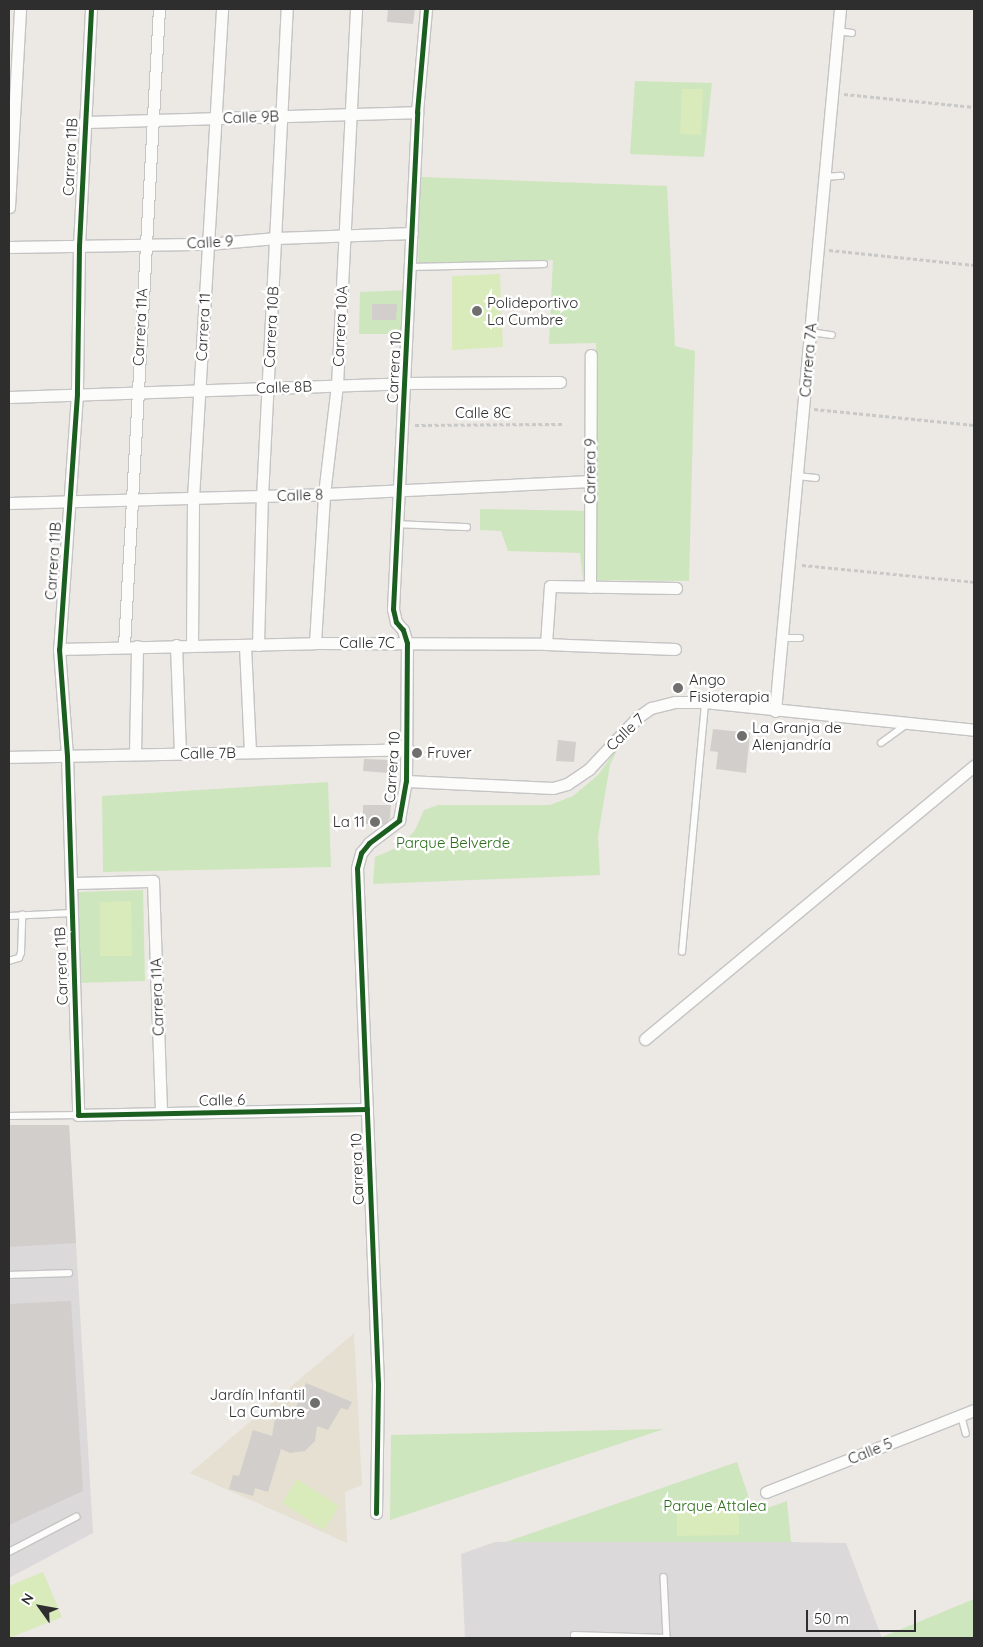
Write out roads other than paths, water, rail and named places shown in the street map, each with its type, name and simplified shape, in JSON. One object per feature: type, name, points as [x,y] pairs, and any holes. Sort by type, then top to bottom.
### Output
[{"type":"street","points":[[9,207],[14,30],[20,9]]},
{"type":"street","name":"Carrera 11B","points":[[78,1115],[67,756],[59,649],[77,394],[79,246],[91,9]]},
{"type":"street","name":"Carrera 11A","points":[[124,646],[144,244],[159,9]]},
{"type":"street","name":"Carrera 11","points":[[192,645],[193,498],[222,9]]},
{"type":"street","name":"Carrera 10B","points":[[258,645],[262,497],[287,9]]},
{"type":"street","name":"Carrera 10A","points":[[316,643],[324,494],[337,386],[356,9]]},
{"type":"street","name":"Carrera 10","points":[[376,1513],[378,1384],[357,868],[361,853],[369,843],[399,820],[406,781],[408,749],[407,643],[403,630],[396,622],[393,608],[396,524],[404,425],[412,267],[417,112],[426,9]]},
{"type":"street","name":"Carrera 7A","points":[[775,711],[840,9]]},
{"type":"street","name":"Calle 9B","points":[[84,122],[417,112]]},
{"type":"street","name":"Calle 9","points":[[9,246],[208,244],[276,238],[412,233]]},
{"type":"street","name":"Carrera 9","points":[[590,587],[591,354]]},
{"type":"street","name":"Calle 8B","points":[[9,398],[405,383],[560,382]]},
{"type":"street","name":"Calle 8","points":[[9,503],[262,497],[590,481]]},
{"type":"street","points":[[546,644],[550,586],[676,588]]},
{"type":"street","name":"Calle 7C","points":[[59,649],[316,643],[546,644],[675,649]]},
{"type":"street","points":[[176,645],[180,753]]},
{"type":"street","points":[[135,754],[137,646]]},
{"type":"street","points":[[245,646],[250,752]]},
{"type":"street","name":"Calle 7","points":[[406,781],[553,788],[566,784],[589,769],[627,727],[651,708],[675,702],[705,702],[775,711],[974,730]]},
{"type":"street","name":"Calle 7B","points":[[9,757],[408,749]]},
{"type":"street","points":[[645,1039],[974,766]]},
{"type":"street","name":"Carrera 11A","points":[[71,883],[153,881],[161,1113]]},
{"type":"street","name":"Calle 6","points":[[78,1115],[367,1110]]},
{"type":"street","name":"Calle 5","points":[[766,1492],[974,1410]]},
{"type":"lane","points":[[838,31],[852,33]]},
{"type":"lane","points":[[825,177],[841,176]]},
{"type":"lane","points":[[412,267],[544,264]]},
{"type":"lane","points":[[810,332],[832,335]]},
{"type":"lane","points":[[797,476],[816,478]]},
{"type":"lane","points":[[396,524],[467,527]]},
{"type":"lane","points":[[782,638],[800,638]]},
{"type":"lane","points":[[682,952],[705,702]]},
{"type":"lane","points":[[880,743],[908,724]]},
{"type":"lane","points":[[9,916],[72,913]]},
{"type":"lane","points":[[9,961],[19,958],[21,953],[22,915]]},
{"type":"lane","name":"Calle 6","points":[[9,1116],[78,1115]]},
{"type":"lane","points":[[9,1275],[68,1273]]},
{"type":"lane","points":[[961,1414],[966,1433]]},
{"type":"lane","points":[[9,1552],[76,1517]]},
{"type":"lane","points":[[574,1635],[667,1638],[664,1577]]},
{"type":"place","name":"Polideportivo La Cumbre","points":[[477,311]]},
{"type":"place","name":"Ango Fisioterapia","points":[[678,688]]},
{"type":"place","name":"La Granja de Alenjandría","points":[[742,736]]},
{"type":"place","name":"Fruver","points":[[417,753]]},
{"type":"place","name":"La 11","points":[[375,822]]},
{"type":"place","name":"Jardín Infantil La Cumbre","points":[[315,1403]]},
{"type":"park label","name":"Parque Belverde","points":[[453,843]]},
{"type":"park label","name":"Parque Attalea","points":[[715,1506]]}]
